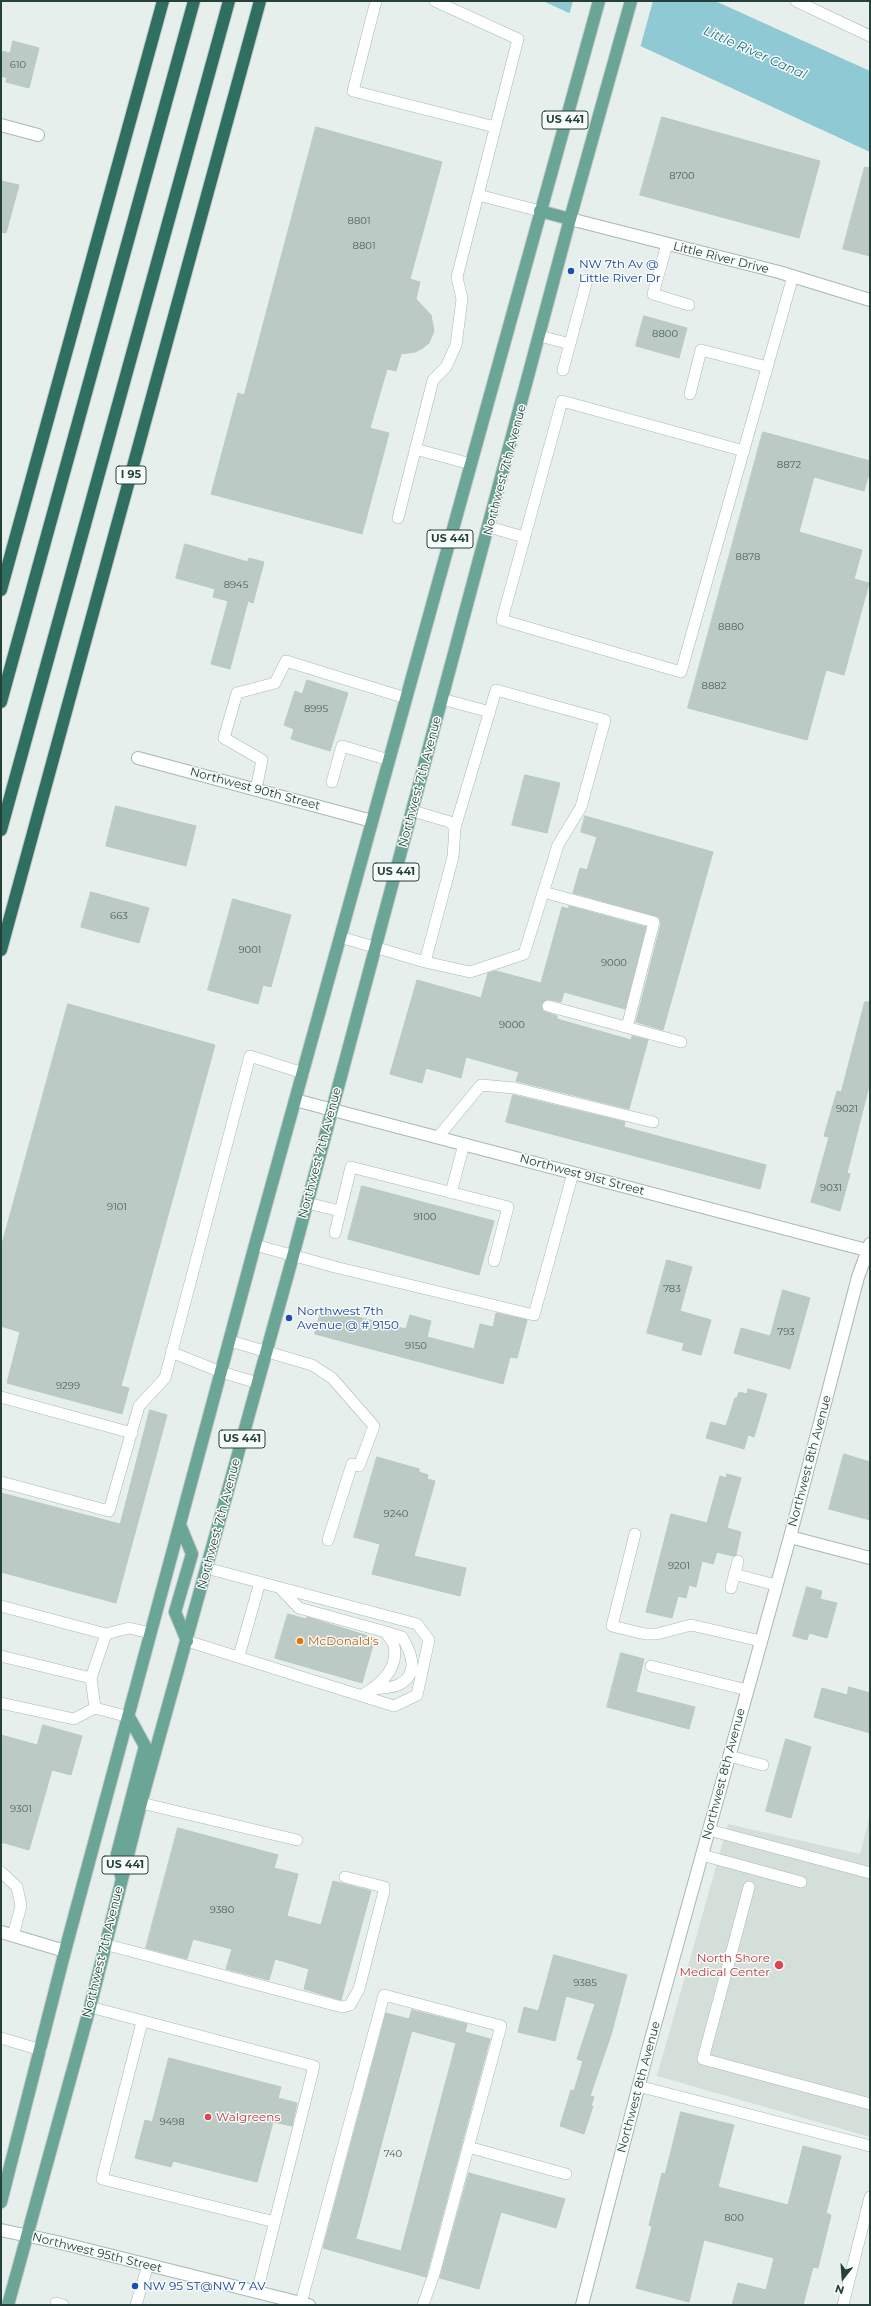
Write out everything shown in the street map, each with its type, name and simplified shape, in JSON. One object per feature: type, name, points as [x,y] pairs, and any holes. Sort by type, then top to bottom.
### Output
[{"type":"highway","points":[[1,590],[163,1]]},
{"type":"highway","points":[[1,702],[194,1]]},
{"type":"highway","points":[[1,830],[229,1]]},
{"type":"highway","name":"I 95","points":[[1,950],[260,1]]},
{"type":"main road","name":"US 441","points":[[1,2202],[41,2050],[65,1951],[255,1245],[598,1]]},
{"type":"main road","name":"Northwest 7th Avenue","points":[[8,2305],[90,2006],[104,1944],[141,1803],[267,1352],[489,527],[570,219],[631,1]]},
{"type":"main road","points":[[540,211],[570,219]]},
{"type":"main road","points":[[180,1525],[192,1554],[175,1612],[187,1641]]},
{"type":"main road","points":[[121,1879],[117,1854],[145,1746],[129,1717]]},
{"type":"street","points":[[1,125],[38,135]]},
{"type":"street","name":"Little River Drive","points":[[570,219],[793,276],[870,300]]},
{"type":"street","name":"Northwest 90th Street","points":[[138,758],[372,821]]},
{"type":"street","name":"Northwest 91st Street","points":[[295,1100],[869,1249]]},
{"type":"street","name":"Northwest 8th Avenue","points":[[582,2305],[638,2086],[790,1537],[858,1277],[869,1249]]},
{"type":"street","points":[[790,1537],[870,1558]]},
{"type":"street","points":[[7,1934],[65,1951]]},
{"type":"street","name":"Northwest 95th Street","points":[[1,2230],[27,2235],[257,2292],[280,2302],[305,2304]]},
{"type":"lane","points":[[376,1],[353,91],[496,127]]},
{"type":"lane","points":[[398,518],[433,380],[446,367],[456,345],[462,299],[457,276],[518,39],[435,1]]},
{"type":"lane","points":[[796,1],[870,36]]},
{"type":"lane","points":[[478,195],[540,211]]},
{"type":"lane","points":[[667,244],[653,294],[688,305]]},
{"type":"lane","points":[[744,451],[562,401],[502,620],[681,672],[744,451],[793,276]]},
{"type":"lane","points":[[562,370],[587,280]]},
{"type":"lane","points":[[540,336],[570,344]]},
{"type":"lane","points":[[690,394],[701,350],[767,367]]},
{"type":"lane","points":[[415,449],[471,464]]},
{"type":"lane","points":[[489,527],[524,537]]},
{"type":"lane","points":[[256,790],[262,760],[224,738],[237,692],[274,683],[286,661],[406,698]]},
{"type":"lane","points":[[340,937],[425,962],[470,972],[524,954],[558,845],[581,807],[605,720],[496,690],[456,828],[453,857],[425,962]]},
{"type":"lane","points":[[442,698],[490,712]]},
{"type":"lane","points":[[332,782],[342,746],[389,760]]},
{"type":"lane","points":[[413,811],[450,822],[456,828]]},
{"type":"lane","points":[[543,892],[654,922],[627,1027]]},
{"type":"lane","points":[[548,1006],[680,1042]]},
{"type":"lane","points":[[1,1482],[110,1511],[139,1406],[165,1378],[250,1056],[302,1073]]},
{"type":"lane","points":[[438,1137],[481,1085],[514,1088],[653,1122]]},
{"type":"lane","points":[[451,1193],[464,1144]]},
{"type":"lane","points":[[335,1233],[351,1167],[508,1207],[494,1261]]},
{"type":"lane","points":[[255,1245],[293,1256],[534,1315],[573,1173]]},
{"type":"lane","points":[[307,1203],[340,1211]]},
{"type":"lane","points":[[230,1341],[312,1365],[332,1378],[374,1426],[359,1466],[352,1464],[328,1540]]},
{"type":"lane","points":[[171,1352],[221,1372],[258,1383]]},
{"type":"lane","points":[[1,1398],[132,1433]]},
{"type":"lane","points":[[635,1534],[612,1626],[645,1634],[657,1634],[691,1625],[761,1641]]},
{"type":"lane","points":[[731,1588],[738,1561]]},
{"type":"lane","points":[[187,1641],[239,1656],[394,1706],[417,1696],[429,1640],[417,1624],[206,1568]]},
{"type":"lane","points":[[734,1574],[776,1585]]},
{"type":"lane","points":[[239,1656],[260,1582]]},
{"type":"lane","points":[[280,1587],[299,1608],[402,1637],[411,1653],[412,1665],[409,1675],[400,1685],[374,1689]]},
{"type":"lane","points":[[1,1606],[106,1634],[129,1628],[150,1633]]},
{"type":"lane","points":[[362,1695],[374,1689],[385,1680],[393,1660],[394,1646],[386,1632]]},
{"type":"lane","points":[[95,1708],[91,1678],[106,1634]]},
{"type":"lane","points":[[1,1656],[91,1678]]},
{"type":"lane","points":[[651,1666],[748,1690]]},
{"type":"lane","points":[[1,1703],[74,1720],[95,1708],[129,1717]]},
{"type":"lane","points":[[729,1756],[763,1765]]},
{"type":"lane","points":[[141,1803],[298,1840]]},
{"type":"lane","points":[[709,1830],[870,1873]]},
{"type":"lane","points":[[702,1855],[801,1882]]},
{"type":"lane","points":[[1,1872],[17,1887],[21,1906],[7,1934]]},
{"type":"lane","points":[[104,1944],[342,2007],[350,2005],[359,1989],[384,1887],[345,1877]]},
{"type":"lane","points":[[749,1887],[703,2059],[870,2104]]},
{"type":"lane","points":[[305,2304],[384,1995],[501,2026],[434,2274],[423,2305]]},
{"type":"lane","points":[[90,2006],[142,2022],[314,2066],[257,2292]]},
{"type":"lane","points":[[142,2022],[102,2179],[275,2222]]},
{"type":"lane","points":[[1,2038],[41,2050]]},
{"type":"lane","points":[[638,2086],[870,2146]]},
{"type":"lane","points":[[468,2147],[566,2174]]},
{"type":"lane","points":[[843,2305],[870,2197]]},
{"type":"lane","points":[[136,2305],[148,2265]]},
{"type":"lane","points":[[56,2305],[56,2303],[63,2305]]},
{"type":"shaded area","name":"North Shore Medical Center","points":[[870,1815],[870,2137],[657,2076],[728,1824],[860,1854]]},
{"type":"water","name":"Little River Canal","points":[[543,1],[715,1],[870,71],[870,152]]},
{"type":"pier","points":[[573,1],[653,1],[640,48],[569,15]]},
{"type":"building","points":[[13,41],[39,48],[29,88],[6,82],[7,78],[1,76],[1,51],[10,53]]},
{"type":"building","points":[[662,117],[820,161],[799,238],[640,195]]},
{"type":"building","points":[[316,127],[442,162],[410,279],[420,282],[416,299],[431,315],[434,331],[429,343],[423,348],[415,352],[401,354],[396,371],[387,369],[370,428],[389,433],[362,534],[211,494],[238,393],[244,395]]},
{"type":"building","points":[[865,167],[870,168],[870,256],[843,249]]},
{"type":"building","points":[[1,181],[19,185],[6,233],[1,232]]},
{"type":"building","points":[[644,316],[687,328],[679,358],[636,346]]},
{"type":"building","points":[[763,432],[870,461],[870,470],[864,491],[814,477],[799,532],[862,550],[854,579],[869,583],[844,675],[826,670],[807,740],[688,708]]},
{"type":"building","points":[[185,544],[248,562],[249,558],[264,562],[253,603],[248,601],[230,669],[211,664],[228,601],[213,597],[215,589],[176,578]]},
{"type":"building","points":[[307,680],[348,693],[330,751],[291,739],[294,729],[284,725],[295,691],[302,694]]},
{"type":"building","points":[[525,775],[560,783],[547,833],[512,825]]},
{"type":"building","points":[[116,806],[196,826],[186,866],[106,846]]},
{"type":"building","points":[[585,816],[713,852],[663,1030],[636,1022],[661,924],[659,917],[573,893],[580,868],[587,870],[597,837],[581,832]]},
{"type":"building","points":[[91,892],[149,908],[139,943],[81,927]]},
{"type":"building","points":[[233,899],[291,915],[271,987],[263,985],[258,1004],[208,990]]},
{"type":"building","points":[[569,906],[646,927],[625,1009],[564,992],[561,1002],[547,999],[541,1005],[543,1011],[557,1016],[557,1019],[631,1040],[632,1036],[648,1040],[629,1109],[516,1081],[519,1072],[466,1057],[461,1078],[426,1068],[422,1083],[390,1074],[417,980],[481,998],[488,973],[496,971],[541,983],[562,907],[569,909]]},
{"type":"building","points":[[865,1002],[870,1002],[870,1082],[847,1173],[850,1174],[840,1211],[811,1202],[829,1137],[824,1136],[837,1091],[841,1092]]},
{"type":"building","points":[[68,1004],[215,1045],[121,1386],[129,1388],[122,1414],[7,1383],[20,1332],[1,1326],[1,1248]]},
{"type":"building","points":[[513,1095],[625,1122],[624,1127],[766,1165],[760,1189],[506,1122]]},
{"type":"building","points":[[362,1186],[494,1221],[479,1275],[348,1239]]},
{"type":"building","points":[[667,1260],[692,1267],[680,1311],[711,1320],[701,1355],[682,1350],[684,1343],[647,1333]]},
{"type":"building","points":[[783,1290],[810,1298],[790,1369],[734,1353],[741,1328],[770,1336]]},
{"type":"building","points":[[322,1308],[406,1329],[410,1315],[431,1321],[427,1337],[474,1349],[480,1324],[493,1327],[496,1313],[527,1320],[517,1358],[510,1357],[503,1384],[315,1334]]},
{"type":"building","points":[[748,1389],[767,1394],[754,1437],[748,1435],[744,1449],[706,1438],[711,1422],[726,1426],[735,1398],[737,1398],[739,1392],[747,1394]]},
{"type":"building","points":[[150,1410],[167,1415],[116,1603],[1,1572],[1,1493],[120,1524]]},
{"type":"building","points":[[844,1454],[870,1462],[870,1520],[829,1509]]},
{"type":"building","points":[[377,1457],[419,1469],[419,1472],[428,1475],[427,1479],[435,1481],[414,1556],[466,1568],[460,1596],[372,1574],[380,1544],[354,1537]]},
{"type":"building","points":[[727,1474],[741,1478],[727,1528],[741,1532],[736,1555],[733,1556],[717,1552],[713,1564],[702,1561],[696,1587],[689,1585],[686,1598],[678,1596],[672,1618],[646,1612],[671,1514],[707,1523],[720,1476],[726,1478]]},
{"type":"building","points":[[807,1587],[822,1591],[820,1599],[837,1603],[827,1638],[809,1633],[807,1640],[793,1636]]},
{"type":"building","points":[[288,1614],[306,1619],[307,1617],[375,1638],[362,1683],[275,1658]]},
{"type":"building","points":[[621,1653],[644,1659],[636,1692],[695,1707],[689,1729],[607,1707]]},
{"type":"building","points":[[849,1687],[870,1693],[870,1733],[814,1717],[822,1688],[847,1695]]},
{"type":"building","points":[[43,1725],[82,1736],[71,1775],[52,1770],[29,1850],[1,1842],[1,1735],[37,1745]]},
{"type":"building","points":[[786,1739],[811,1747],[791,1818],[766,1811]]},
{"type":"building","points":[[178,1828],[278,1855],[274,1868],[298,1874],[287,1916],[321,1925],[333,1881],[371,1891],[341,2000],[304,1989],[309,1969],[275,1959],[269,1980],[226,1969],[232,1949],[193,1939],[187,1959],[146,1948]]},
{"type":"building","points":[[554,1955],[627,1975],[611,2035],[590,2096],[594,2097],[591,2106],[593,2106],[584,2134],[560,2126],[571,2090],[574,2091],[583,2061],[577,2059],[595,2004],[566,1996],[555,2041],[518,2032],[524,2007],[538,2011]]},
{"type":"building","points":[[412,2010],[467,2024],[465,2032],[490,2039],[426,2277],[323,2248],[386,2013],[409,2019]],"holes":[[[412,2031],[456,2043],[401,2251],[356,2239]]]},
{"type":"building","points":[[169,2058],[281,2087],[278,2098],[297,2103],[292,2126],[273,2122],[257,2182],[173,2161],[171,2167],[135,2158],[145,2120],[152,2122]]},
{"type":"building","points":[[681,2112],[734,2125],[718,2187],[788,2205],[803,2146],[841,2156],[826,2213],[831,2215],[818,2268],[813,2267],[803,2305],[732,2305],[738,2283],[766,2290],[774,2258],[704,2240],[689,2302],[636,2288],[652,2227],[649,2225],[662,2173],[665,2174]]},
{"type":"building","points":[[469,2173],[565,2199],[556,2228],[501,2212],[479,2289],[440,2278]]},
{"type":"place","name":"NW 7th Av @ Little River Dr","points":[[571,271]]},
{"type":"place","name":"Northwest 7th Avenue @ # 9150","points":[[289,1318]]},
{"type":"place","name":"McDonald's","points":[[300,1641]]},
{"type":"place","name":"North Shore Medical Center","points":[[779,1965]]},
{"type":"place","name":"Walgreens","points":[[208,2117]]},
{"type":"place","name":"NW 95 ST@NW 7 AV","points":[[135,2286]]}]
